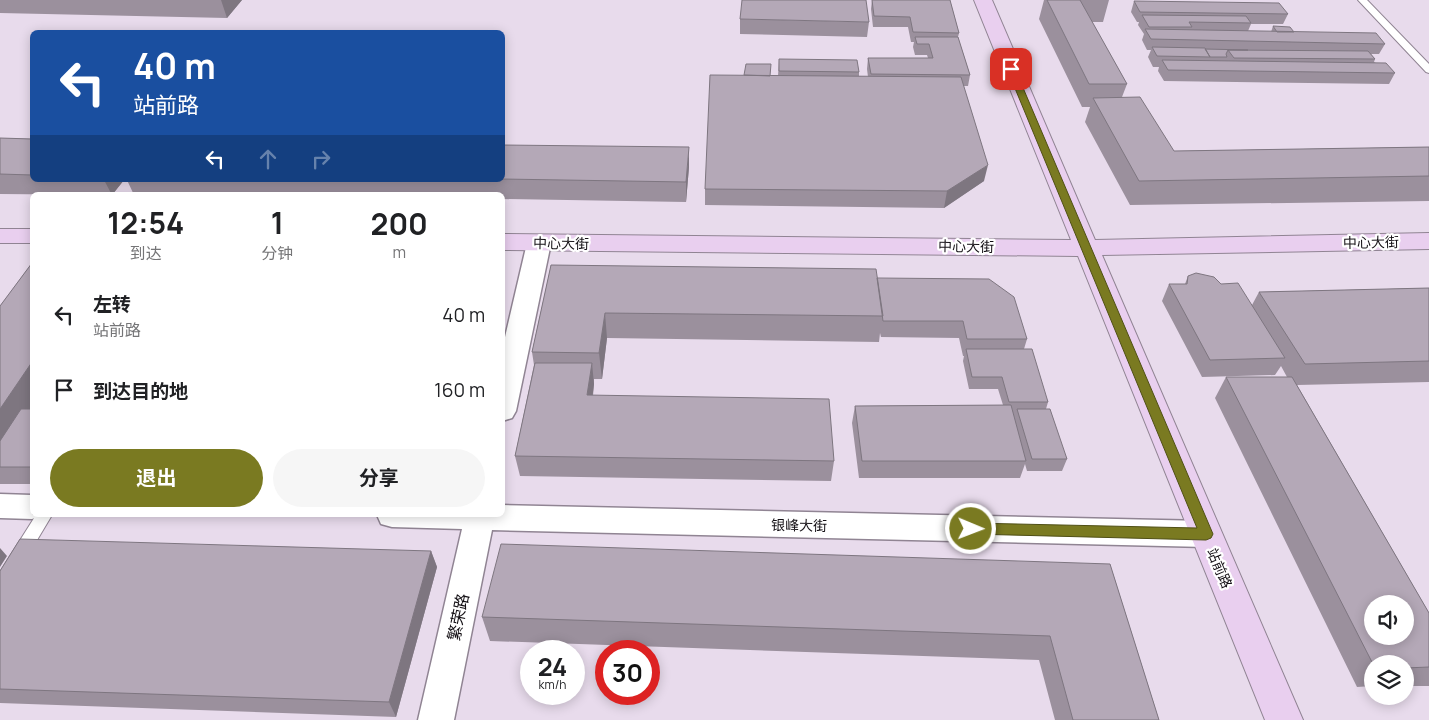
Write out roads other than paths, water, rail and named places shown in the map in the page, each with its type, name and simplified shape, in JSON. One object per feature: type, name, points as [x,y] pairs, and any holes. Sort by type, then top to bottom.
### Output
[{"type":"street","name":"站前路","points":[[983,0],[1284,720]]},
{"type":"street","points":[[0,236],[30,236]]},
{"type":"street","name":"中心大街","points":[[505,242],[1086,248],[1429,241]]},
{"type":"street","points":[[505,397],[539,242]]},
{"type":"street","points":[[0,506],[30,506]]},
{"type":"street","name":"繁荣路","points":[[436,720],[480,517]]},
{"type":"street","name":"银峰大街","points":[[505,517],[1206,534]]},
{"type":"lane","points":[[1362,0],[1429,70]]},
{"type":"lane","points":[[0,587],[43,517]]}]
